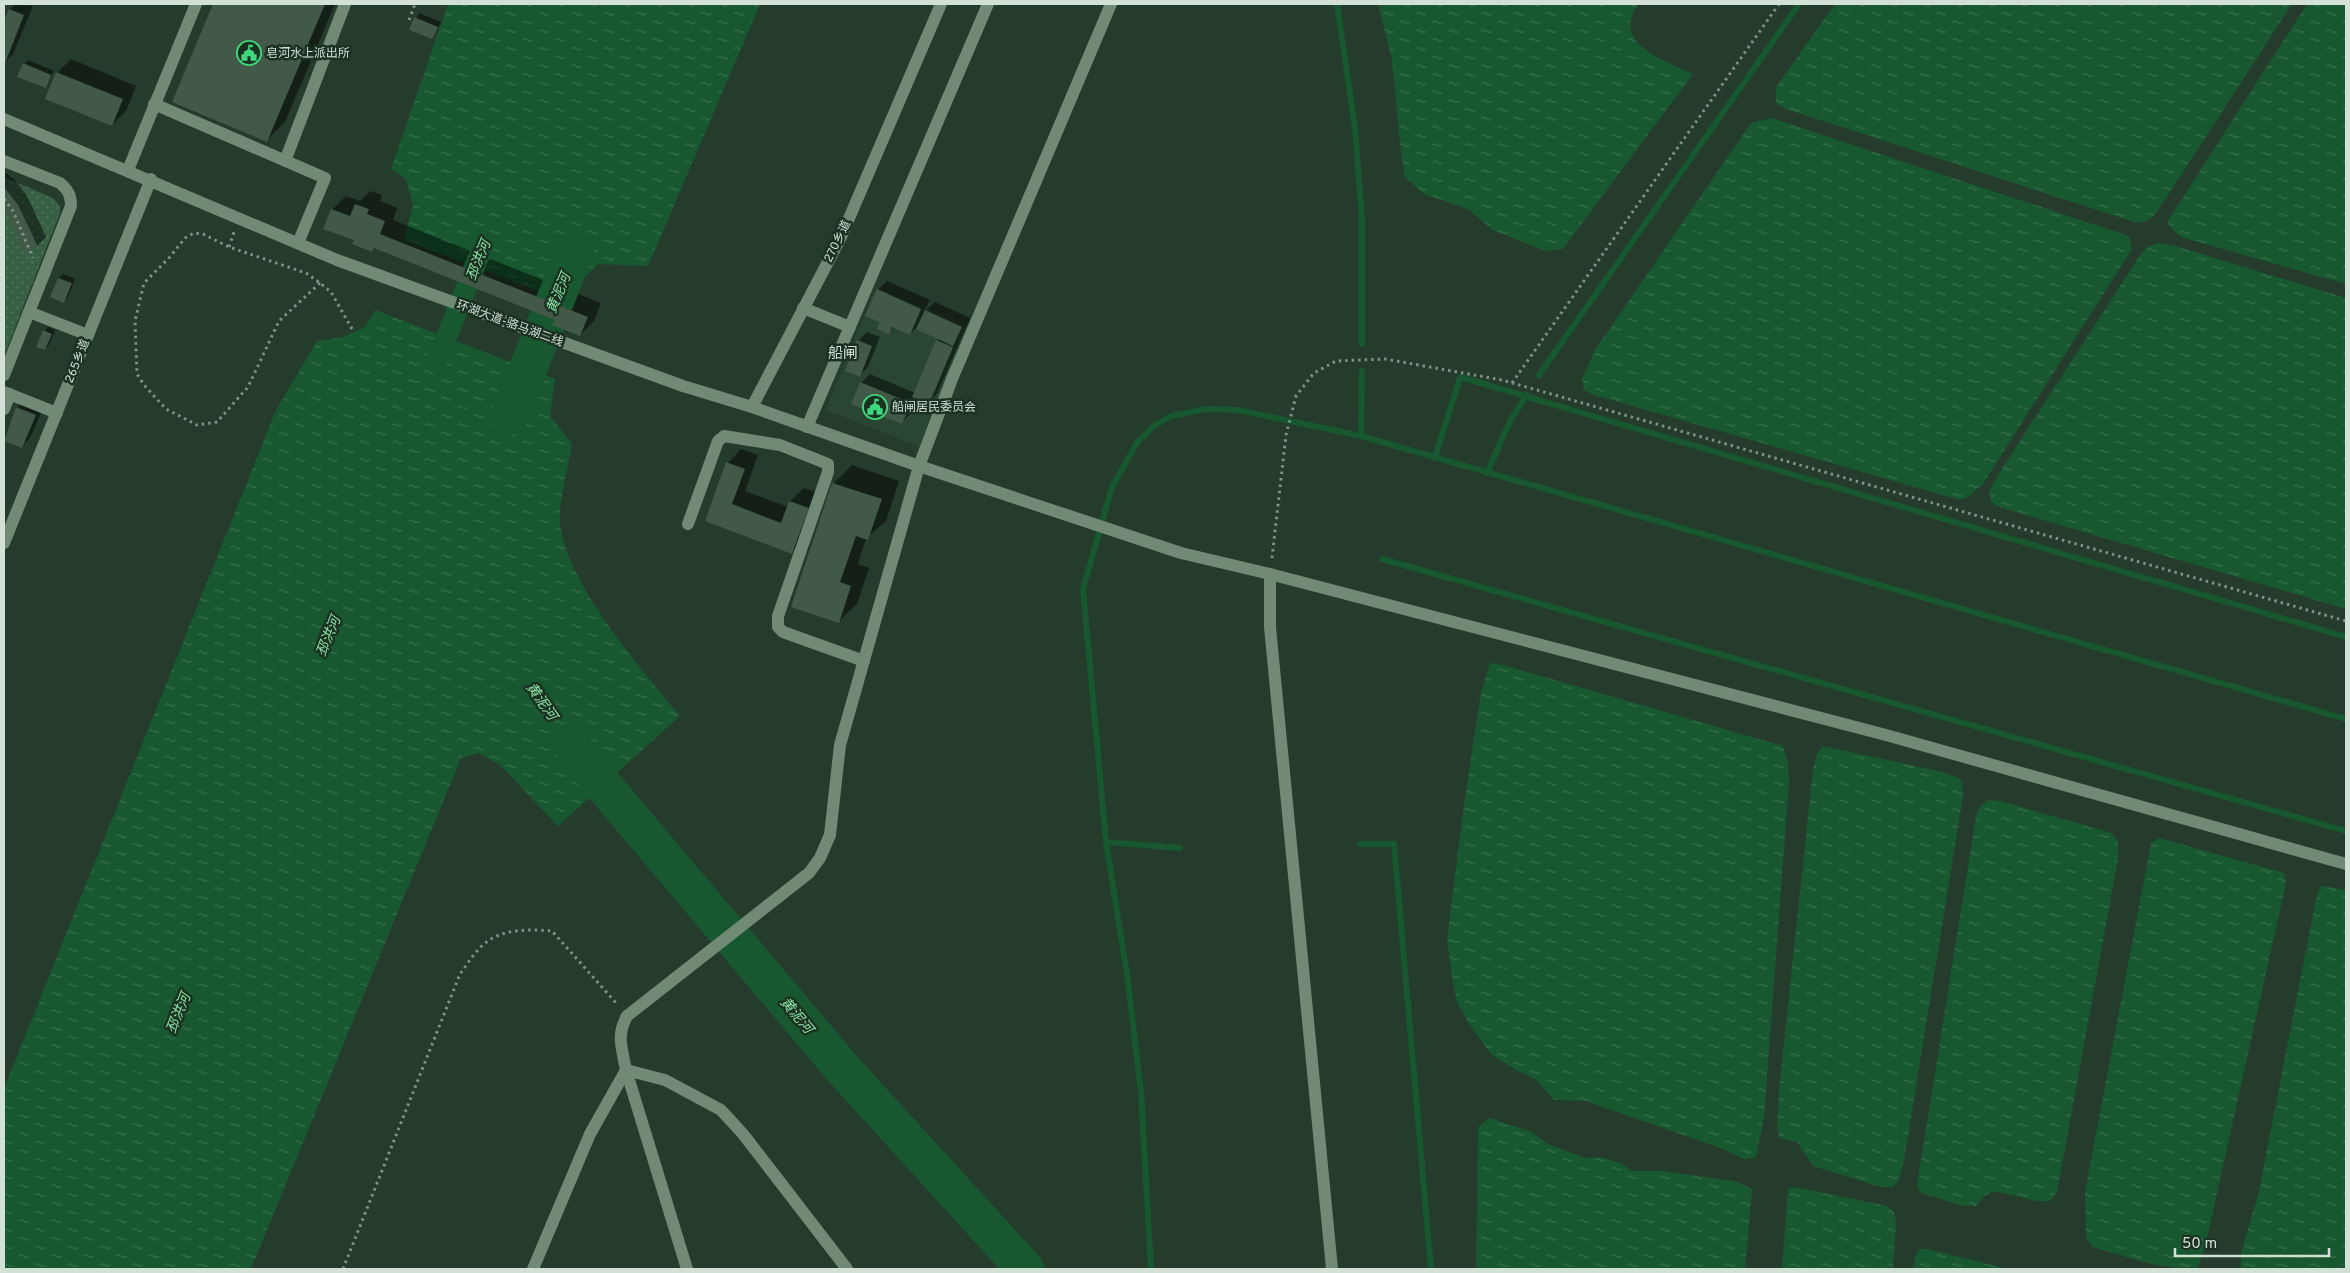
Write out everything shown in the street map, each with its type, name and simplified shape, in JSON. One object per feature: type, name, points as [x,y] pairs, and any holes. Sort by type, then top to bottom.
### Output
[{"type":"street","points":[[128,170],[196,4]]},
{"type":"street","points":[[285,161],[345,4]]},
{"type":"street","name":"270乡道","points":[[752,408],[802,308],[841,237],[941,4]]},
{"type":"street","points":[[807,426],[988,4]]},
{"type":"street","points":[[687,1269],[626,1070],[620,1039],[620,1028],[627,1016],[808,872],[820,858],[830,835],[840,745],[919,466],[952,379],[1111,4]]},
{"type":"street","points":[[4,119],[298,243],[325,178],[154,104]]},
{"type":"street","points":[[4,161],[60,183],[66,188],[71,197],[71,206],[4,375]]},
{"type":"street","name":"265乡道","points":[[4,543],[151,180]]},
{"type":"street","name":"环湖大道-骆马湖二线","points":[[298,243],[337,260],[683,386],[752,408]]},
{"type":"street","points":[[802,308],[850,327]]},
{"type":"street","points":[[29,312],[88,335]]},
{"type":"street","points":[[4,409],[7,393],[56,413]]},
{"type":"street","points":[[752,408],[1181,553],[1270,574],[1886,735],[2346,864]]},
{"type":"street","points":[[688,524],[718,441],[724,436],[780,445],[828,464],[828,472],[778,616],[778,627],[783,632],[864,661]]},
{"type":"street","points":[[1270,574],[1270,627],[1332,1269]]},
{"type":"street","points":[[533,1269],[590,1134],[626,1070]]},
{"type":"street","points":[[626,1070],[666,1080],[721,1110],[743,1134],[847,1269]]},
{"type":"path","points":[[409,20],[415,4]]},
{"type":"path","points":[[1512,383],[1779,4]]},
{"type":"path","points":[[4,199],[13,212],[32,252],[34,263],[44,275]]},
{"type":"path","points":[[320,283],[279,321],[248,387],[217,422],[197,425],[166,409],[144,385],[137,374],[135,321],[144,283],[169,258],[185,238],[194,233],[203,234],[229,247],[299,270],[320,283],[331,292],[352,329]]},
{"type":"path","points":[[1270,574],[1288,426],[1296,396],[1314,373],[1336,362],[1385,359],[1512,383],[2346,621]]},
{"type":"path","points":[[342,1269],[460,974],[480,947],[503,934],[525,928],[552,931],[574,953],[627,1016]]},
{"type":"shaded area","points":[[4,177],[53,198],[60,206],[60,213],[4,356]]},
{"type":"shaded area","points":[[875,288],[968,325],[920,447],[826,410]]},
{"type":"water","points":[[448,4],[760,4],[648,266],[598,264],[576,286],[569,303],[404,240],[413,205],[406,179],[391,169]]},
{"type":"water","points":[[1378,4],[1638,4],[1631,18],[1631,30],[1636,40],[1644,49],[1656,57],[1693,74],[1563,249],[1545,251],[1493,230],[1468,209],[1424,194],[1405,177],[1392,60]]},
{"type":"water","points":[[1835,4],[2292,4],[2155,215],[2146,221],[2137,223],[1786,109],[1776,103],[1776,87]]},
{"type":"water","points":[[2307,4],[2346,4],[2346,284],[2184,238],[2174,231],[2167,222]]},
{"type":"water","points":[[1771,118],[2129,236],[2132,249],[1983,484],[1968,497],[1960,500],[1594,395],[1584,390],[1582,379],[1595,350],[1751,123]]},
{"type":"water","points":[[2158,243],[2175,246],[2346,298],[2346,609],[1999,507],[1991,502],[1989,492],[1998,475],[2138,258],[2147,247]]},
{"type":"water","points":[[375,310],[555,379],[550,416],[572,444],[560,512],[562,536],[572,563],[586,591],[604,619],[624,647],[680,716],[558,826],[501,766],[479,753],[461,758],[251,1269],[4,1269],[4,1089],[276,410],[317,341],[343,337],[365,327]]},
{"type":"water","points":[[1490,663],[1503,665],[1783,746],[1788,764],[1789,782],[1764,1117],[1756,1157],[1744,1159],[1723,1149],[1586,1101],[1554,1100],[1535,1079],[1516,1070],[1491,1054],[1469,1024],[1457,1002],[1447,939],[1481,692]]},
{"type":"water","points":[[1823,746],[1943,772],[1961,779],[1963,796],[1904,1161],[1899,1179],[1893,1187],[1881,1187],[1813,1166],[1797,1142],[1779,1138],[1777,1124],[1780,1080],[1813,769],[1817,754]]},
{"type":"water","points":[[1988,800],[2000,801],[2112,833],[2118,842],[2118,859],[2057,1192],[2050,1201],[2037,1201],[1994,1191],[1983,1197],[1976,1206],[1964,1206],[1921,1193],[1917,1185],[1976,816],[1980,807]]},
{"type":"water","points":[[2159,838],[2284,873],[2286,883],[2205,1247],[2198,1267],[2187,1268],[2174,1268],[2146,1262],[2093,1247],[2086,1238],[2085,1192],[2151,843]]},
{"type":"water","points":[[2321,886],[2346,890],[2346,1269],[2241,1269],[2241,1253],[2258,1195],[2316,899]]},
{"type":"water","points":[[1490,1118],[1531,1132],[1548,1144],[1585,1158],[1601,1157],[1621,1163],[1632,1171],[1661,1171],[1735,1181],[1752,1189],[1745,1269],[1476,1269],[1478,1127]]},
{"type":"water","points":[[1795,1187],[1887,1206],[1894,1212],[1896,1223],[1893,1269],[1782,1269],[1788,1189]]},
{"type":"water","points":[[1919,1249],[1928,1249],[2008,1269],[1913,1269],[1915,1257]]},
{"type":"building","name":"皂河水上派出所","points":[[213,4],[325,4],[267,142],[172,102]]},
{"type":"building","points":[[9,9],[24,15],[4,66],[4,21]]},
{"type":"building","points":[[414,17],[438,27],[432,39],[409,30]]},
{"type":"building","points":[[23,63],[51,75],[46,88],[17,77]]},
{"type":"building","points":[[56,72],[123,99],[112,126],[45,99]]},
{"type":"building","points":[[4,187],[18,205],[38,247],[25,253],[4,206]]},
{"type":"building","points":[[355,204],[369,209],[367,214],[385,221],[380,234],[588,317],[580,336],[552,325],[555,320],[374,248],[372,252],[352,244],[354,240],[323,229],[331,209],[350,216]]},
{"type":"building","points":[[58,278],[72,283],[64,303],[50,297]]},
{"type":"building","points":[[877,289],[921,309],[910,335],[892,327],[889,335],[877,329],[880,322],[865,316]]},
{"type":"building","points":[[925,310],[962,327],[953,346],[916,329]]},
{"type":"building","points":[[43,330],[52,334],[45,350],[36,347]]},
{"type":"building","points":[[857,340],[872,346],[860,377],[845,371]]},
{"type":"building","points":[[936,340],[953,347],[929,404],[912,397]]},
{"type":"building","points":[[860,382],[911,403],[902,424],[851,404]]},
{"type":"building","points":[[16,407],[36,415],[22,448],[4,441]]},
{"type":"building","points":[[726,462],[745,469],[732,504],[781,523],[789,501],[809,508],[792,554],[705,521]]},
{"type":"building","points":[[832,483],[882,499],[868,540],[856,536],[840,582],[851,586],[839,623],[791,607]]},
{"type":"waterway","points":[[1337,4],[1355,128],[1362,220],[1362,344]]},
{"type":"waterway","points":[[1539,375],[1799,4]]},
{"type":"waterway","name":"邳洪河","points":[[436,363],[485,241]]},
{"type":"waterway","name":"黄泥河","points":[[509,416],[575,251]]},
{"type":"waterway","points":[[1361,436],[1362,371]]},
{"type":"waterway","points":[[1435,458],[1460,377],[2346,637]]},
{"type":"waterway","points":[[1487,473],[1511,419],[1527,395]]},
{"type":"waterway","points":[[1151,1269],[1141,1092],[1127,974],[1106,842],[1083,589],[1112,487],[1138,441],[1154,426],[1171,416],[1206,409],[1238,410],[1361,436],[2346,719]]},
{"type":"waterway","points":[[1382,559],[2346,831]]},
{"type":"waterway","name":"黄泥河","points":[[571,743],[588,767],[842,1068],[1025,1269]]},
{"type":"waterway","points":[[1106,842],[1180,848]]},
{"type":"waterway","points":[[1361,844],[1394,844],[1431,1269]]},
{"type":"place","name":"皂河水上派出所","points":[[249,53]]},
{"type":"place","name":"船闸居民委员会","points":[[875,407]]},
{"type":"district","name":"船闸","points":[[843,353]]}]
